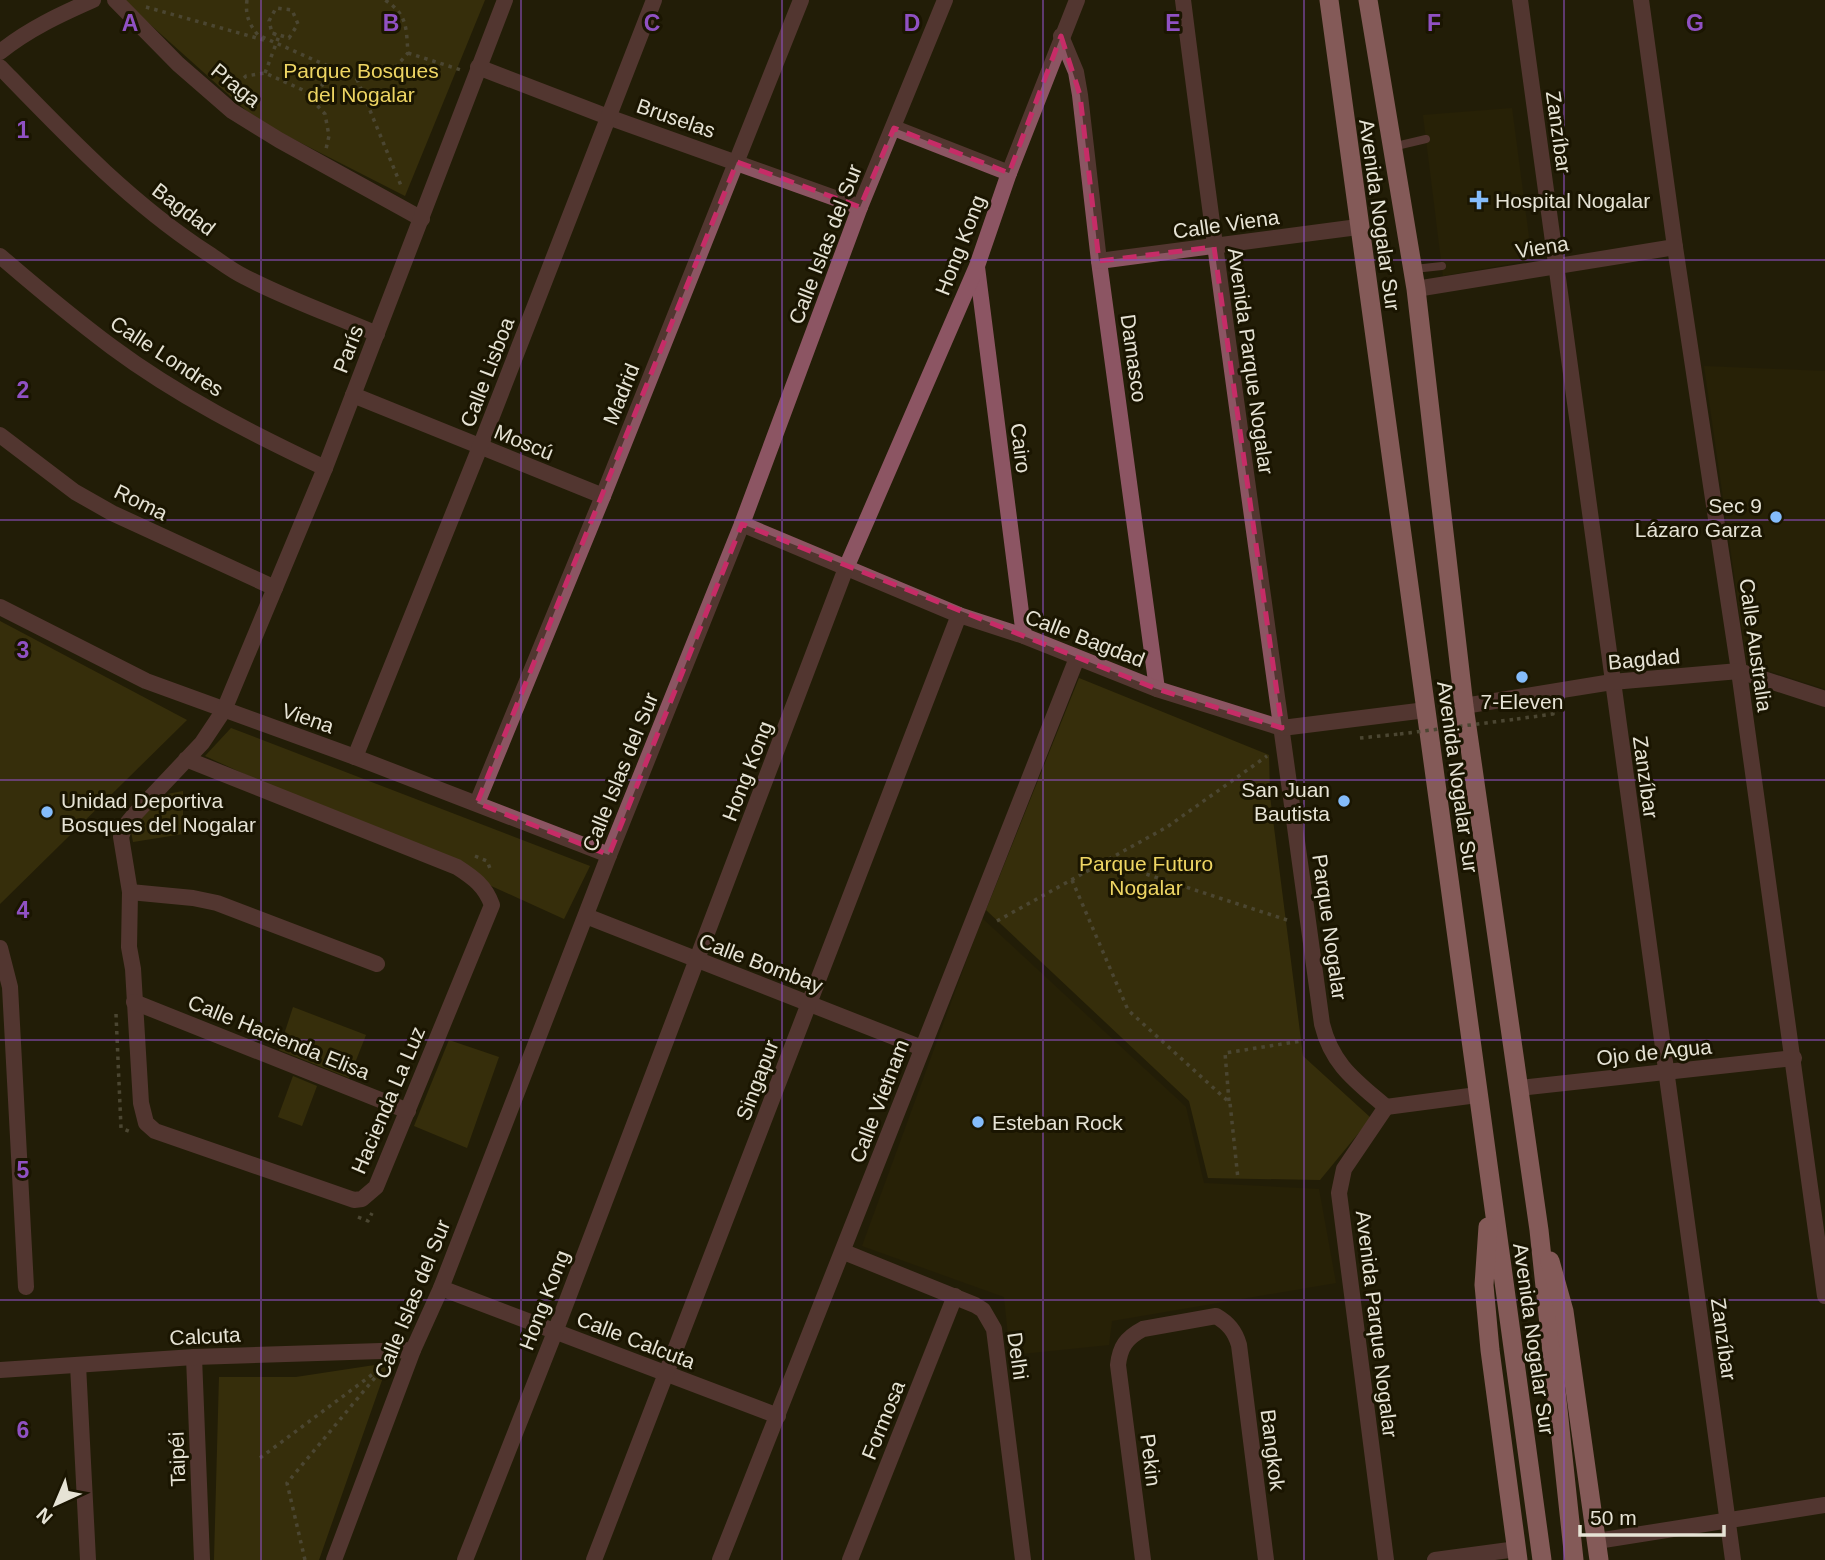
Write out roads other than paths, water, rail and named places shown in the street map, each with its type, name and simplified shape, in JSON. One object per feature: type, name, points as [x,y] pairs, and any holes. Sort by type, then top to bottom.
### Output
[{"type":"highway","name":"Avenida Nogalar Sur","points":[[1328,0],[1542,1560]]},
{"type":"highway","name":"Avenida Nogalar Sur","points":[[1368,0],[1416,289],[1464,706],[1539,1230],[1574,1560]]},
{"type":"highway","points":[[1492,1202],[1484,1285],[1517,1555]]},
{"type":"highway","points":[[1539,1230],[1555,1274],[1564,1311],[1598,1551]]},
{"type":"street","points":[[0,52],[46,20],[93,0]]},
{"type":"street","name":"Praga","points":[[116,0],[178,64],[232,111],[279,141],[422,219]]},
{"type":"street","name":"París","points":[[224,710],[325,468],[422,219],[470,69],[505,0]]},
{"type":"street","name":"Calle Lisboa","points":[[355,757],[480,447],[654,0]]},
{"type":"street","name":"Madrid","points":[[477,803],[801,0]]},
{"type":"street","name":"Calle Islas del Sur","points":[[334,1560],[412,1350],[441,1288],[609,855],[742,524],[860,207],[945,0]]},
{"type":"street","name":"Hong Kong","points":[[465,1560],[555,1332],[846,568],[977,266],[1009,173],[1077,0]]},
{"type":"street","name":"Avenida Parque Nogalar","points":[[1183,0],[1214,247],[1282,728]]},
{"type":"street","name":"Zanzíbar","points":[[1520,0],[1733,1560]]},
{"type":"street","name":"Calle Australia","points":[[1641,0],[1794,1058],[1819,1204],[1825,1296]]},
{"type":"street","name":"Damasco","points":[[1061,36],[1076,72],[1080,95],[1099,261],[1157,689]]},
{"type":"street","name":"Bagdad","points":[[0,67],[69,139],[157,218],[188,240],[244,277],[377,334]]},
{"type":"street","name":"Bruselas","points":[[470,69],[860,207]]},
{"type":"street","points":[[894,128],[1009,173]]},
{"type":"street","name":"Calle Viena","points":[[1099,261],[1358,227]]},
{"type":"street","name":"Viena","points":[[1416,289],[1675,247]]},
{"type":"street","name":"Calle Londres","points":[[0,256],[113,348],[167,384],[228,420],[325,468]]},
{"type":"street","name":"Cairo","points":[[977,266],[1024,636]]},
{"type":"street","name":"Moscú","points":[[353,395],[603,496]]},
{"type":"street","name":"Roma","points":[[0,435],[75,492],[112,513],[275,588]]},
{"type":"street","name":"Calle Bagdad","points":[[742,524],[959,615],[1024,636],[1157,689],[1282,728],[1426,710]]},
{"type":"street","name":"Viena","points":[[0,607],[146,681],[355,757],[609,855]]},
{"type":"street","name":"Singapur","points":[[594,1560],[959,615]]},
{"type":"street","name":"Calle Vietnam","points":[[720,1560],[1077,658]]},
{"type":"street","name":"Bagdad","points":[[1464,706],[1612,682],[1740,671],[1825,699]]},
{"type":"street","name":"Hacienda La Luz","points":[[186,760],[457,867],[482,884],[488,894],[492,905],[408,1111],[376,1187],[362,1199],[354,1200],[155,1131],[146,1123],[141,1103],[129,947],[130,892],[121,837],[125,826],[186,760],[202,743],[224,710]]},
{"type":"street","name":"Parque Nogalar","points":[[1282,728],[1327,1045],[1351,1078],[1386,1107]]},
{"type":"street","points":[[130,892],[217,903],[377,964]]},
{"type":"street","name":"Calle Bombay","points":[[586,916],[922,1048]]},
{"type":"street","points":[[0,948],[10,987],[26,1287]]},
{"type":"street","name":"Calle Hacienda Elisa","points":[[135,1002],[408,1111]]},
{"type":"street","name":"Ojo de Agua","points":[[1520,1088],[1794,1058]]},
{"type":"street","points":[[1386,1107],[1477,1095]]},
{"type":"street","name":"Avenida Parque Nogalar","points":[[1386,1107],[1344,1170],[1339,1193],[1387,1560]]},
{"type":"street","name":"Delhi","points":[[844,1252],[984,1310],[994,1329],[1023,1560]]},
{"type":"street","name":"Calle Calcuta","points":[[441,1288],[778,1416]]},
{"type":"street","name":"Formosa","points":[[850,1560],[955,1296]]},
{"type":"street","name":"Pekin","points":[[1143,1560],[1118,1365],[1119,1351],[1132,1335],[1143,1329],[1216,1316],[1230,1327],[1239,1345]]},
{"type":"street","name":"Bangkok","points":[[1239,1345],[1266,1560]]},
{"type":"street","name":"Calcuta","points":[[0,1370],[194,1357],[412,1350]]},
{"type":"street","name":"Taipéi","points":[[194,1357],[202,1560]]},
{"type":"street","points":[[78,1365],[88,1560]]},
{"type":"street","points":[[1598,1551],[1728,1520],[1825,1504]]},
{"type":"street","points":[[1435,1560],[1517,1555]]},
{"type":"lane","points":[[1392,147],[1426,139]]},
{"type":"lane","points":[[1411,270],[1442,266]]},
{"type":"place","name":"Hospital Nogalar","points":[[1479,200]]},
{"type":"place","name":"Sec 9 Lázaro Garza","points":[[1776,517]]},
{"type":"place","name":"7-Eleven","points":[[1522,677]]},
{"type":"place","name":"San Juan Bautista","points":[[1344,801]]},
{"type":"place","name":"Unidad Deportiva Bosques del Nogalar","points":[[47,812]]},
{"type":"place","name":"Esteban Rock","points":[[978,1122]]},
{"type":"park label","name":"Parque Bosques del Nogalar","points":[[361,82]]},
{"type":"park label","name":"Parque Futuro Nogalar","points":[[1146,875]]}]
